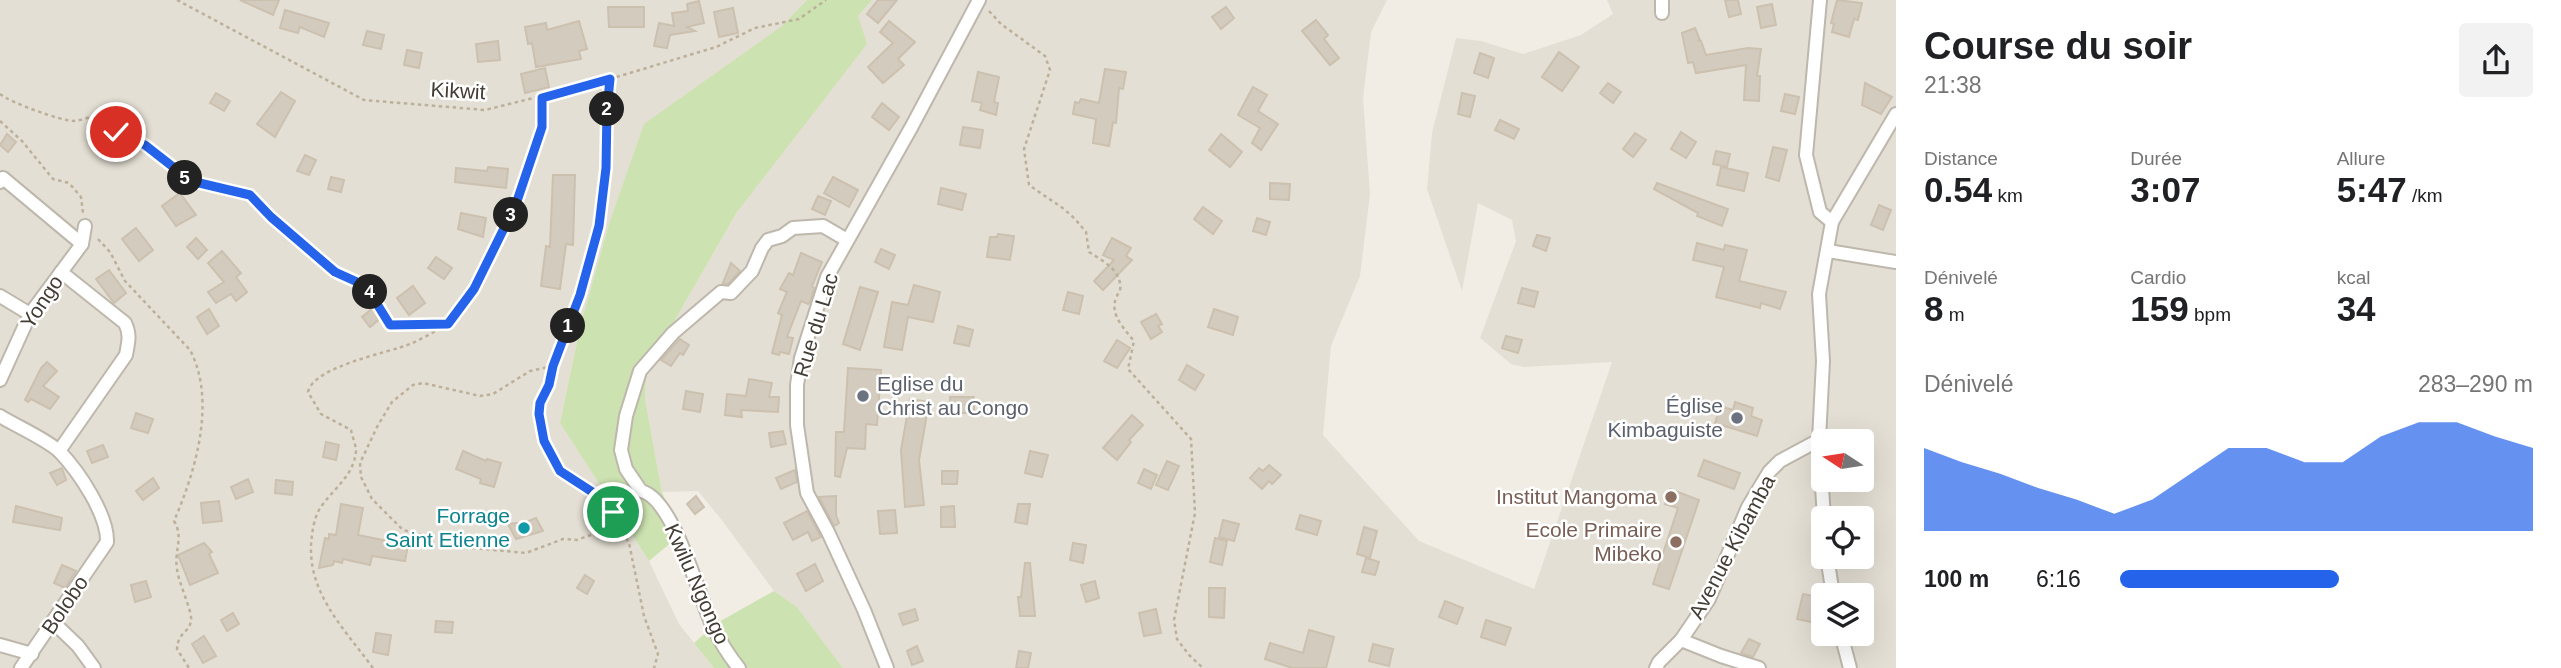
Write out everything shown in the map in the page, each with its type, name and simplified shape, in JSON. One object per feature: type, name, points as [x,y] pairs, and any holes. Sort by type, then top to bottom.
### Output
[{"type":"street","name":"Rue du Lac","points":[[887,668],[859,599],[807,493],[797,425],[797,385],[801,358],[827,277],[979,0]]},
{"type":"street","points":[[1820,0],[1806,155],[1820,212],[1832,222]]},
{"type":"street","points":[[1820,429],[1823,361],[1819,294],[1832,222],[1891,133],[1896,114]]},
{"type":"street","points":[[1,179],[82,244]]},
{"type":"street","name":"Yongo","points":[[0,380],[30,314],[82,244],[85,226]]},
{"type":"street","name":"Kwilu Ngongo","points":[[739,668],[713,627],[678,536],[660,507],[647,492],[640,491],[626,469],[621,450],[626,416],[640,371],[673,333],[721,292],[731,293],[740,285],[752,271],[768,240],[782,236],[793,228],[823,226],[847,240]]},
{"type":"street","points":[[1828,251],[1896,262]]},
{"type":"street","points":[[0,416],[59,451],[126,355],[129,332],[125,323],[61,272]]},
{"type":"street","points":[[0,296],[30,314]]},
{"type":"street","name":"Avenue Kibamba","points":[[1656,668],[1681,640],[1716,586],[1748,507],[1769,472],[1780,461],[1811,444]]},
{"type":"street","name":"Bolobo","points":[[21,668],[107,542],[105,523],[95,502],[59,451]]},
{"type":"street","points":[[53,622],[78,646],[94,668]]},
{"type":"street","points":[[1681,640],[1759,668]]},
{"type":"street","points":[[0,645],[32,654]]},
{"type":"street","points":[[1844,646],[1850,668]]},
{"type":"path","name":"Kikwit","points":[[177,0],[364,100],[485,110],[542,98],[716,47],[755,28],[799,19],[826,0]]},
{"type":"path","points":[[979,0],[1001,24],[1045,56],[1050,70],[1049,77],[1024,149],[1030,185],[1065,209],[1086,232],[1089,252],[1109,265],[1119,276],[1120,291],[1114,298],[1113,308],[1119,323],[1134,341],[1128,369],[1191,439],[1195,513],[1189,557],[1174,620],[1177,639],[1203,668]]},
{"type":"path","points":[[610,79],[606,168],[599,226],[580,295],[553,366],[549,385],[540,403],[539,414],[544,441],[560,471],[607,503],[629,543],[644,616],[658,654],[654,668]]},
{"type":"path","points":[[0,94],[5,99],[73,121],[102,113],[116,132],[145,145],[191,181],[250,195],[271,217],[335,272],[366,286],[390,325],[448,324]]},
{"type":"path","points":[[373,668],[328,610],[312,571],[310,550],[319,509],[345,480],[356,451],[351,430],[321,414],[308,392],[315,380],[335,370],[367,355],[411,344],[448,324],[474,289],[516,204],[542,127],[542,98]]},
{"type":"path","points":[[0,121],[22,141],[53,179],[68,183],[80,197],[85,226],[110,252],[133,291],[190,350],[195,360],[202,406],[198,449],[188,490],[174,521],[180,530],[177,571],[192,617],[188,628],[181,634],[177,649],[190,668]]},
{"type":"path","points":[[553,366],[530,371],[493,394],[480,396],[423,383],[412,385],[392,402],[377,427],[360,463],[361,477],[373,499],[403,530],[472,548],[526,553],[563,539],[577,540],[596,533],[610,533],[620,527]]},
{"type":"shaded area","points":[[0,0],[807,0],[609,224],[581,323],[560,423],[649,561],[679,624],[714,668],[0,668]]},
{"type":"shaded area","points":[[872,0],[1387,0],[1371,32],[1363,98],[1370,194],[1360,276],[1331,346],[1323,435],[1419,541],[1534,589],[1612,362],[1524,367],[1511,364],[1480,338],[1516,241],[1512,220],[1478,203],[1462,291],[1427,189],[1432,133],[1456,38],[1481,41],[1523,54],[1581,35],[1613,14],[1607,0],[1896,0],[1896,668],[843,668],[797,607],[774,591],[698,491],[662,492],[645,399],[647,357],[667,334],[737,212],[858,16]]},
{"type":"green space","points":[[807,0],[872,0],[858,16],[867,44],[737,212],[667,334],[647,357],[645,399],[662,492],[679,536],[649,561],[560,423],[581,323],[609,224],[644,124],[782,26]]},
{"type":"green space","points":[[774,591],[797,607],[843,668],[714,668],[694,643],[717,623]]},
{"type":"building","points":[[240,0],[279,0],[273,15]]},
{"type":"building","points":[[878,0],[897,0],[878,23],[867,14]]},
{"type":"building","points":[[1725,0],[1738,0],[1741,14],[1729,17]]},
{"type":"building","points":[[1837,0],[1862,3],[1858,20],[1854,19],[1849,37],[1832,32],[1834,24],[1831,23]]},
{"type":"building","points":[[699,1],[704,23],[687,27],[695,31],[670,35],[667,48],[654,46],[659,23],[674,26],[672,13],[688,11],[687,4]]},
{"type":"building","points":[[1772,4],[1776,25],[1761,28],[1757,7]]},
{"type":"building","points":[[608,7],[644,7],[644,27],[609,27]]},
{"type":"building","points":[[1226,7],[1234,18],[1221,29],[1212,17]]},
{"type":"building","points":[[733,8],[738,33],[719,37],[714,12]]},
{"type":"building","points":[[285,10],[329,23],[324,37],[300,27],[298,33],[280,28]]},
{"type":"building","points":[[1316,20],[1328,35],[1324,39],[1339,58],[1330,65],[1302,31]]},
{"type":"building","points":[[579,21],[587,49],[579,51],[581,59],[536,67],[532,43],[528,44],[525,27],[546,23],[547,30]]},
{"type":"building","points":[[889,21],[915,42],[898,59],[904,65],[883,83],[868,67],[893,43],[880,32]]},
{"type":"building","points":[[1695,28],[1700,40],[1698,41],[1701,41],[1706,55],[1748,48],[1761,49],[1757,76],[1760,76],[1759,101],[1744,100],[1746,65],[1696,73],[1693,62],[1688,63],[1682,33]]},
{"type":"building","points":[[367,31],[384,35],[381,49],[363,45]]},
{"type":"building","points":[[498,41],[500,60],[478,62],[476,44]]},
{"type":"building","points":[[407,50],[422,53],[419,68],[404,65]]},
{"type":"building","points":[[1559,52],[1579,67],[1562,91],[1542,77]]},
{"type":"building","points":[[1480,53],[1494,58],[1488,78],[1474,73]]},
{"type":"building","points":[[545,68],[549,87],[525,93],[521,74]]},
{"type":"building","points":[[1105,69],[1126,72],[1123,89],[1119,88],[1116,123],[1113,122],[1109,146],[1093,143],[1096,119],[1073,114],[1075,102],[1079,103],[1081,99],[1099,103]]},
{"type":"building","points":[[978,72],[999,77],[994,102],[998,103],[996,115],[980,110],[982,103],[972,101]]},
{"type":"building","points":[[1608,83],[1621,92],[1613,103],[1600,93]]},
{"type":"building","points":[[1865,83],[1892,97],[1881,114],[1862,105]]},
{"type":"building","points":[[1253,87],[1267,95],[1258,111],[1278,124],[1261,150],[1252,143],[1260,128],[1238,115]]},
{"type":"building","points":[[281,92],[295,101],[275,137],[257,124]]},
{"type":"building","points":[[216,93],[230,101],[224,111],[210,103]]},
{"type":"building","points":[[1462,93],[1475,96],[1470,117],[1458,114]]},
{"type":"building","points":[[1785,94],[1799,97],[1795,114],[1781,111]]},
{"type":"building","points":[[882,103],[899,117],[889,130],[872,117]]},
{"type":"building","points":[[1500,120],[1519,129],[1514,139],[1495,130]]},
{"type":"building","points":[[963,127],[983,130],[980,148],[960,145]]},
{"type":"building","points":[[1681,132],[1696,142],[1686,158],[1671,149]]},
{"type":"building","points":[[1635,133],[1646,140],[1633,157],[1623,149]]},
{"type":"building","points":[[7,134],[16,142],[8,152],[0,145]]},
{"type":"building","points":[[1221,134],[1242,152],[1230,167],[1209,150]]},
{"type":"building","points":[[1773,147],[1787,150],[1779,181],[1766,177]]},
{"type":"building","points":[[1716,151],[1730,154],[1727,167],[1713,164]]},
{"type":"building","points":[[305,155],[316,160],[309,175],[297,171]]},
{"type":"building","points":[[488,167],[508,169],[506,188],[455,182],[456,168],[487,171]]},
{"type":"building","points":[[1721,167],[1748,173],[1744,191],[1717,185]]},
{"type":"building","points":[[553,175],[575,175],[573,245],[566,244],[560,289],[541,286],[546,246],[550,247]]},
{"type":"building","points":[[331,177],[344,180],[341,192],[328,189]]},
{"type":"building","points":[[833,177],[858,190],[849,207],[824,193]]},
{"type":"building","points":[[1270,183],[1290,184],[1289,200],[1270,199]]},
{"type":"building","points":[[1657,183],[1728,209],[1722,226],[1697,216],[1698,213],[1654,189]]},
{"type":"building","points":[[941,188],[966,194],[962,210],[938,204]]},
{"type":"building","points":[[180,193],[196,215],[176,226],[162,206]]},
{"type":"building","points":[[818,196],[831,201],[825,215],[812,209]]},
{"type":"building","points":[[1879,205],[1891,210],[1883,230],[1871,225]]},
{"type":"building","points":[[1203,207],[1222,221],[1213,234],[1194,219]]},
{"type":"building","points":[[461,213],[486,218],[483,237],[458,229]]},
{"type":"building","points":[[1257,218],[1270,222],[1266,235],[1253,231]]},
{"type":"building","points":[[136,228],[153,250],[139,261],[122,239]]},
{"type":"building","points":[[998,234],[1014,236],[1010,260],[987,257],[990,237],[997,237]]},
{"type":"building","points":[[1537,235],[1550,238],[1546,251],[1533,246]]},
{"type":"building","points":[[196,238],[207,250],[198,259],[187,247]]},
{"type":"building","points":[[1112,238],[1131,248],[1126,256],[1132,260],[1103,290],[1094,281],[1114,260],[1103,255]]},
{"type":"building","points":[[1697,243],[1724,250],[1725,245],[1747,250],[1739,281],[1786,292],[1780,309],[1761,303],[1760,308],[1716,297],[1724,267],[1693,260]]},
{"type":"building","points":[[881,249],[895,255],[889,269],[875,262]]},
{"type":"building","points":[[222,251],[241,273],[236,277],[247,292],[236,301],[231,294],[216,303],[208,292],[224,282],[208,263]]},
{"type":"building","points":[[801,253],[822,262],[812,286],[814,288],[811,300],[808,304],[801,301],[787,337],[793,338],[789,354],[780,352],[779,355],[772,353],[782,315],[778,313],[787,292],[780,289],[789,273],[793,275]]},
{"type":"building","points":[[436,257],[452,268],[444,279],[428,268]]},
{"type":"building","points":[[731,263],[740,271],[728,284],[723,283]]},
{"type":"building","points":[[109,270],[126,293],[114,303],[96,279]]},
{"type":"building","points":[[914,285],[940,292],[933,322],[908,317],[902,350],[884,347],[892,302],[908,305]]},
{"type":"building","points":[[413,286],[425,303],[409,315],[397,298]]},
{"type":"building","points":[[860,287],[878,292],[860,350],[843,344]]},
{"type":"building","points":[[1522,288],[1538,292],[1534,307],[1518,303]]},
{"type":"building","points":[[1068,292],[1083,296],[1079,314],[1063,310]]},
{"type":"building","points":[[373,308],[381,318],[370,327],[362,317]]},
{"type":"building","points":[[209,309],[219,326],[207,334],[197,317]]},
{"type":"building","points":[[1214,309],[1238,317],[1233,335],[1208,327]]},
{"type":"building","points":[[1156,314],[1162,324],[1158,326],[1162,332],[1151,339],[1141,322]]},
{"type":"building","points":[[958,326],[973,330],[969,346],[954,343]]},
{"type":"building","points":[[1506,336],[1522,340],[1518,353],[1502,348]]},
{"type":"building","points":[[680,339],[689,345],[671,366],[661,360]]},
{"type":"building","points":[[1117,340],[1130,348],[1117,368],[1104,361]]},
{"type":"building","points":[[47,362],[57,371],[43,386],[59,397],[50,409],[31,399],[28,402],[25,400],[41,368]]},
{"type":"building","points":[[1187,365],[1204,375],[1195,390],[1179,380]]},
{"type":"building","name":"Eglise du Christ au Congo","points":[[848,368],[881,370],[877,425],[866,424],[865,449],[847,448],[840,477],[835,476],[836,432],[844,432]]},
{"type":"building","points":[[749,379],[772,383],[769,397],[779,397],[778,412],[741,410],[742,417],[725,415],[727,394],[746,396]]},
{"type":"building","points":[[686,391],[703,394],[700,412],[683,409]]},
{"type":"building","points":[[950,397],[974,397],[974,413],[951,413]]},
{"type":"building","points":[[910,399],[929,402],[919,460],[924,505],[905,507],[901,450]]},
{"type":"building","name":"Église Kimbaguiste","points":[[1735,402],[1753,408],[1751,416],[1762,420],[1757,436],[1715,423],[1720,406],[1733,410]]},
{"type":"building","points":[[136,413],[153,419],[148,433],[131,428]]},
{"type":"building","points":[[1132,415],[1143,425],[1129,440],[1131,442],[1117,460],[1103,448]]},
{"type":"building","points":[[783,431],[786,444],[771,447],[769,433]]},
{"type":"building","points":[[326,442],[339,445],[336,460],[323,457]]},
{"type":"building","points":[[103,445],[108,457],[92,463],[87,451]]},
{"type":"building","points":[[463,451],[486,461],[487,459],[501,463],[494,487],[480,483],[481,479],[456,469]]},
{"type":"building","points":[[1030,451],[1048,455],[1042,477],[1025,473]]},
{"type":"building","points":[[1704,460],[1740,473],[1734,489],[1698,476]]},
{"type":"building","points":[[1167,461],[1179,466],[1168,490],[1156,485]]},
{"type":"building","points":[[1269,465],[1281,475],[1272,484],[1269,481],[1262,489],[1250,478],[1259,468],[1263,471]]},
{"type":"building","points":[[62,468],[66,480],[57,485],[50,473]]},
{"type":"building","points":[[1144,469],[1157,475],[1151,489],[1138,483]]},
{"type":"building","points":[[795,470],[797,482],[781,489],[776,478]]},
{"type":"building","points":[[942,471],[958,471],[957,484],[942,484]]},
{"type":"building","points":[[153,478],[159,488],[143,500],[136,491]]},
{"type":"building","points":[[248,479],[253,492],[236,499],[231,487]]},
{"type":"building","points":[[276,480],[293,482],[292,495],[275,493]]},
{"type":"building","name":"Ecole Primaire Mibeko","points":[[1670,489],[1699,500],[1669,589],[1653,584],[1678,508],[1665,504]]},
{"type":"building","points":[[696,496],[704,507],[695,514],[687,504]]},
{"type":"building","points":[[836,496],[839,523],[834,526],[819,497]]},
{"type":"building","points":[[219,501],[222,521],[203,523],[201,503]]},
{"type":"building","points":[[341,504],[363,508],[358,535],[408,545],[405,561],[372,556],[370,565],[343,559],[342,563],[334,561],[333,565],[319,568],[325,538],[329,539],[329,534],[336,535]]},
{"type":"building","points":[[1018,504],[1030,504],[1027,524],[1015,522]]},
{"type":"building","points":[[16,506],[62,518],[60,530],[13,522]]},
{"type":"building","points":[[954,506],[955,527],[941,527],[941,507]]},
{"type":"building","points":[[895,510],[897,533],[880,534],[878,511]]},
{"type":"building","points":[[807,511],[821,537],[812,541],[808,532],[793,540],[784,523]]},
{"type":"building","points":[[1300,515],[1321,521],[1317,535],[1296,529]]},
{"type":"building","name":"Forrage Saint Etienne","points":[[536,518],[543,531],[516,539],[508,524]]},
{"type":"building","points":[[1223,520],[1239,524],[1234,541],[1219,537]]},
{"type":"building","points":[[1364,527],[1377,531],[1370,558],[1357,554]]},
{"type":"building","points":[[1215,538],[1227,541],[1222,565],[1210,562]]},
{"type":"building","points":[[204,543],[212,552],[209,554],[218,573],[190,585],[178,555]]},
{"type":"building","points":[[1073,543],[1086,545],[1083,563],[1070,560]]},
{"type":"building","points":[[1366,558],[1379,562],[1375,575],[1362,572]]},
{"type":"building","points":[[1025,563],[1030,563],[1035,616],[1020,616],[1018,597],[1021,597]]},
{"type":"building","points":[[815,564],[823,581],[806,591],[797,574]]},
{"type":"building","points":[[62,565],[76,571],[65,588],[54,583]]},
{"type":"building","points":[[585,575],[594,581],[587,594],[577,588]]},
{"type":"building","points":[[146,581],[151,597],[135,602],[131,585]]},
{"type":"building","points":[[1095,581],[1099,598],[1086,602],[1081,585]]},
{"type":"building","points":[[1209,588],[1225,588],[1224,618],[1209,617]]},
{"type":"building","points":[[1803,594],[1811,596],[1811,622],[1797,619]]},
{"type":"building","points":[[1445,601],[1463,608],[1457,624],[1439,617]]},
{"type":"building","points":[[915,609],[918,620],[903,625],[899,614]]},
{"type":"building","points":[[1156,609],[1161,633],[1144,636],[1139,613]]},
{"type":"building","points":[[233,613],[239,624],[227,631],[221,620]]},
{"type":"building","points":[[1486,620],[1511,628],[1505,645],[1481,637]]},
{"type":"building","points":[[436,621],[453,622],[452,633],[435,632]]},
{"type":"building","points":[[1309,630],[1334,637],[1326,668],[1292,668],[1265,659],[1270,643],[1303,653]]},
{"type":"building","points":[[376,633],[391,635],[388,655],[373,652]]},
{"type":"building","points":[[204,636],[216,656],[203,663],[192,644]]},
{"type":"building","points":[[1749,639],[1760,644],[1753,657],[1741,653]]},
{"type":"building","points":[[1373,644],[1393,649],[1389,666],[1369,661]]},
{"type":"building","points":[[917,646],[923,661],[912,665],[907,651]]},
{"type":"building","points":[[1019,651],[1031,653],[1028,668],[1016,668]]},
{"type":"place","name":"Eglise du Christ au Congo","points":[[863,396]]},
{"type":"place","name":"Église Kimbaguiste","points":[[1737,418]]},
{"type":"place","name":"Institut Mangoma","points":[[1671,497]]},
{"type":"place","name":"Forrage Saint Etienne","points":[[524,528]]},
{"type":"place","name":"Ecole Primaire Mibeko","points":[[1676,542]]},
{"type":"route","points":[[116,132],[145,145],[181,176],[191,181],[250,195],[284,229],[335,272],[366,286],[390,325],[448,324],[474,289],[516,204],[542,127],[542,98],[610,79],[606,168],[599,226],[580,295],[553,366],[549,385],[540,403],[539,414],[544,441],[560,471],[600,497],[613,512]]}]
